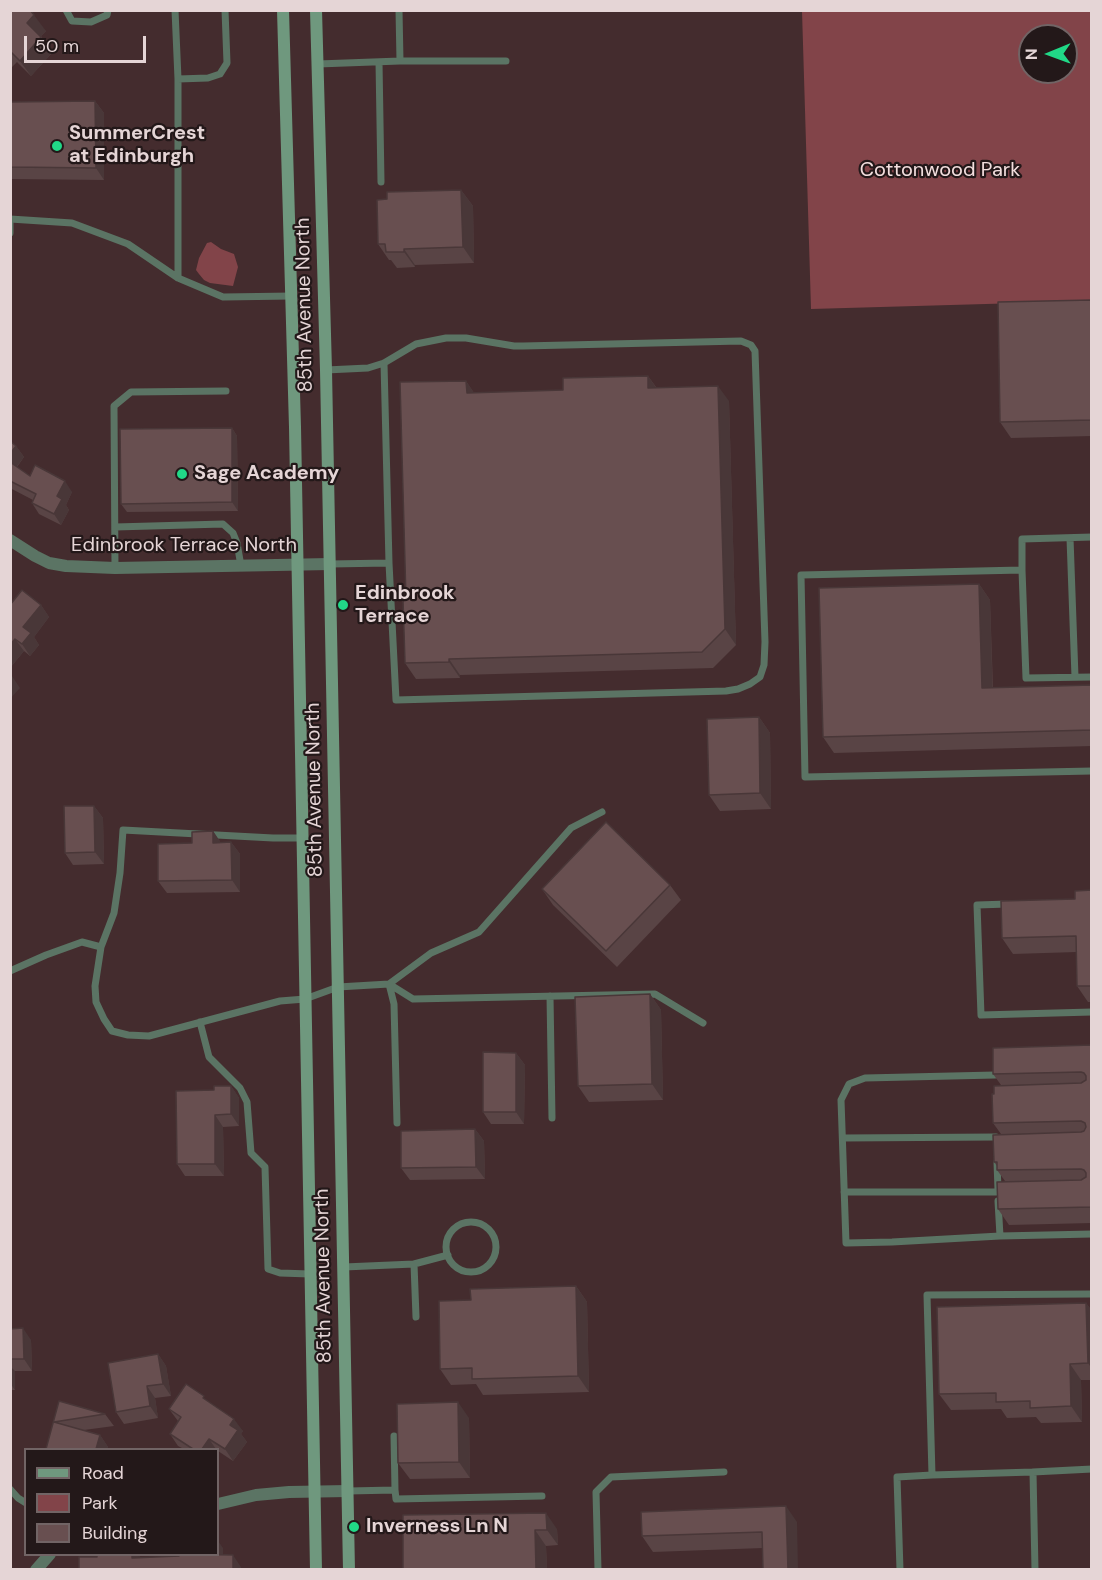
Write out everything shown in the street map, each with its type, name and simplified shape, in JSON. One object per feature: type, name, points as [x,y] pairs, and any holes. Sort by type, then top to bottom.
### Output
[{"type":"main road","name":"85th Avenue North","points":[[283,10],[298,566],[316,1569]]},
{"type":"main road","name":"85th Avenue North","points":[[316,10],[326,370],[349,1569]]},
{"type":"street","name":"Edinbrook Terrace North","points":[[12,546],[49,563],[66,566],[116,568],[330,564]]},
{"type":"street","points":[[219,1504],[256,1495],[348,1491]]},
{"type":"street","points":[[36,1569],[48,1556]]},
{"type":"lane","points":[[66,10],[72,21],[91,22],[107,15],[108,10]]},
{"type":"lane","points":[[175,10],[178,79],[178,278]]},
{"type":"lane","points":[[178,79],[208,78],[220,74],[226,63],[225,10]]},
{"type":"lane","points":[[399,10],[400,61]]},
{"type":"lane","points":[[318,64],[506,61]]},
{"type":"lane","points":[[379,62],[381,182]]},
{"type":"lane","points":[[10,233],[10,220],[72,223],[128,244],[178,278],[223,297],[292,296]]},
{"type":"lane","points":[[326,370],[369,368],[384,363],[416,344],[446,338],[466,338],[514,346],[741,341],[752,345],[755,351],[764,630],[764,665],[760,677],[738,689],[726,691],[396,700],[389,563],[384,363]]},
{"type":"lane","points":[[116,568],[114,406],[131,392],[226,391]]},
{"type":"lane","points":[[115,527],[223,524],[233,533],[241,566]]},
{"type":"lane","points":[[1092,537],[1022,539],[1026,678],[1092,677]]},
{"type":"lane","points":[[1070,538],[1075,677]]},
{"type":"lane","points":[[330,564],[389,563]]},
{"type":"lane","points":[[1022,570],[801,575],[805,777],[1092,771]]},
{"type":"lane","points":[[303,838],[123,830],[114,913],[101,947],[95,986],[96,1002],[112,1031],[128,1035],[149,1036],[280,1001],[305,999],[338,987],[389,984],[431,953],[479,932],[571,828],[602,812]]},
{"type":"lane","points":[[1011,904],[977,905],[981,1015],[1092,1012]]},
{"type":"lane","points":[[10,971],[82,942],[101,947]]},
{"type":"lane","points":[[389,984],[413,999],[655,994],[703,1023]]},
{"type":"lane","points":[[389,984],[394,1004],[397,1123]]},
{"type":"lane","points":[[550,996],[552,1118]]},
{"type":"lane","points":[[200,1022],[209,1057],[240,1088],[247,1102],[251,1153],[265,1167],[268,1269],[280,1274],[310,1274]]},
{"type":"lane","points":[[994,1065],[995,1085]]},
{"type":"lane","points":[[995,1075],[865,1078],[849,1084],[842,1100],[846,1243],[1092,1234]]},
{"type":"lane","points":[[843,1138],[996,1141],[996,1127]]},
{"type":"lane","points":[[997,1157],[1000,1236]]},
{"type":"lane","points":[[844,1192],[1010,1192]]},
{"type":"lane","points":[[468,1222],[484,1226],[495,1239],[495,1255],[486,1268],[479,1271],[463,1271],[451,1262],[448,1255],[446,1246],[448,1238],[459,1225],[468,1222]]},
{"type":"lane","points":[[344,1267],[414,1264],[448,1255]]},
{"type":"lane","points":[[414,1264],[416,1317]]},
{"type":"lane","points":[[932,1475],[927,1295],[1092,1294]]},
{"type":"lane","points":[[394,1436],[396,1499],[542,1496]]},
{"type":"lane","points":[[900,1569],[897,1477],[1092,1468]]},
{"type":"lane","points":[[598,1569],[596,1492],[611,1477],[724,1472]]},
{"type":"lane","points":[[1033,1472],[1035,1569]]},
{"type":"lane","points":[[10,1489],[24,1502]]},
{"type":"lane","points":[[348,1491],[395,1490]]},
{"type":"green space","name":"Cottonwood Park","points":[[802,11],[1091,11],[1091,301],[811,309]]},
{"type":"green space","points":[[211,242],[234,254],[238,267],[233,286],[210,283],[204,280],[196,270],[207,243]]},
{"type":"building","points":[[10,10],[30,10],[34,15],[27,23],[41,37],[20,61],[10,51]]},
{"type":"building","name":"SummerCrest at Edinburgh","points":[[95,101],[96,168],[10,167],[10,102]]},
{"type":"building","points":[[461,190],[463,247],[404,249],[404,252],[386,252],[385,244],[378,244],[377,200],[387,199],[387,192]]},
{"type":"building","points":[[1092,300],[1092,420],[1000,422],[998,302]]},
{"type":"building","points":[[648,376],[648,388],[718,386],[725,629],[702,652],[449,659],[449,662],[405,663],[403,600],[406,600],[400,382],[466,381],[467,393],[563,390],[563,378]]},
{"type":"building","name":"Sage Academy","points":[[232,428],[232,502],[121,504],[120,429]]},
{"type":"building","points":[[10,441],[16,446],[10,454]]},
{"type":"building","points":[[10,462],[30,476],[35,465],[65,481],[57,496],[62,499],[54,514],[32,503],[36,494],[10,481]]},
{"type":"building","points":[[979,584],[982,688],[1092,685],[1092,730],[823,737],[819,588]]},
{"type":"building","points":[[22,590],[41,605],[23,627],[31,633],[22,644],[15,639],[10,645],[10,605]]},
{"type":"building","points":[[759,717],[760,793],[709,795],[707,719]]},
{"type":"building","points":[[64,806],[94,806],[95,852],[65,853]]},
{"type":"building","points":[[606,822],[670,885],[606,951],[542,889]]},
{"type":"building","points":[[213,831],[213,843],[231,842],[232,880],[158,881],[158,844],[192,843],[192,832]]},
{"type":"building","points":[[1092,890],[1092,986],[1077,986],[1076,936],[1002,938],[1001,901],[1075,899],[1075,891]]},
{"type":"building","points":[[650,994],[652,1084],[578,1086],[575,997]]},
{"type":"building","points":[[1092,1045],[1092,1207],[998,1209],[997,1182],[1081,1180],[1086,1177],[1086,1173],[1081,1169],[997,1170],[997,1162],[994,1162],[993,1135],[1081,1132],[1086,1127],[1081,1121],[993,1123],[994,1086],[1081,1083],[1086,1080],[1086,1076],[1081,1072],[993,1074],[993,1048]]},
{"type":"building","points":[[483,1052],[516,1053],[516,1112],[483,1112]]},
{"type":"building","points":[[214,1086],[231,1086],[231,1114],[215,1115],[215,1164],[177,1164],[176,1091],[214,1090]]},
{"type":"building","points":[[475,1129],[476,1167],[401,1168],[401,1131]]},
{"type":"building","points":[[576,1286],[578,1376],[472,1379],[472,1368],[440,1369],[439,1301],[471,1300],[470,1289]]},
{"type":"building","points":[[1086,1303],[1088,1363],[1070,1364],[1071,1406],[1030,1408],[1030,1401],[996,1402],[996,1393],[939,1394],[937,1307]]},
{"type":"building","points":[[23,1328],[24,1359],[10,1359],[10,1329]]},
{"type":"building","points":[[158,1354],[163,1384],[147,1386],[150,1406],[116,1412],[108,1363]]},
{"type":"building","points":[[186,1384],[234,1419],[230,1425],[238,1430],[225,1449],[209,1439],[203,1448],[191,1448],[170,1434],[181,1417],[169,1409]]},
{"type":"building","points":[[59,1401],[105,1414],[54,1422],[100,1435],[96,1448],[46,1448]]},
{"type":"building","points":[[458,1402],[459,1462],[398,1463],[397,1404]]},
{"type":"building","points":[[786,1506],[788,1569],[763,1569],[762,1532],[642,1536],[641,1512]]},
{"type":"building","points":[[546,1513],[547,1530],[535,1530],[536,1569],[403,1569],[403,1515]]},
{"type":"building","points":[[233,1555],[233,1569],[79,1569],[79,1557]]},
{"type":"place","name":"SummerCrest at Edinburgh","points":[[57,146]]},
{"type":"place","name":"Sage Academy","points":[[182,474]]},
{"type":"place","name":"Edinbrook Terrace","points":[[343,605]]},
{"type":"place","name":"Inverness Ln N","points":[[354,1527]]}]
